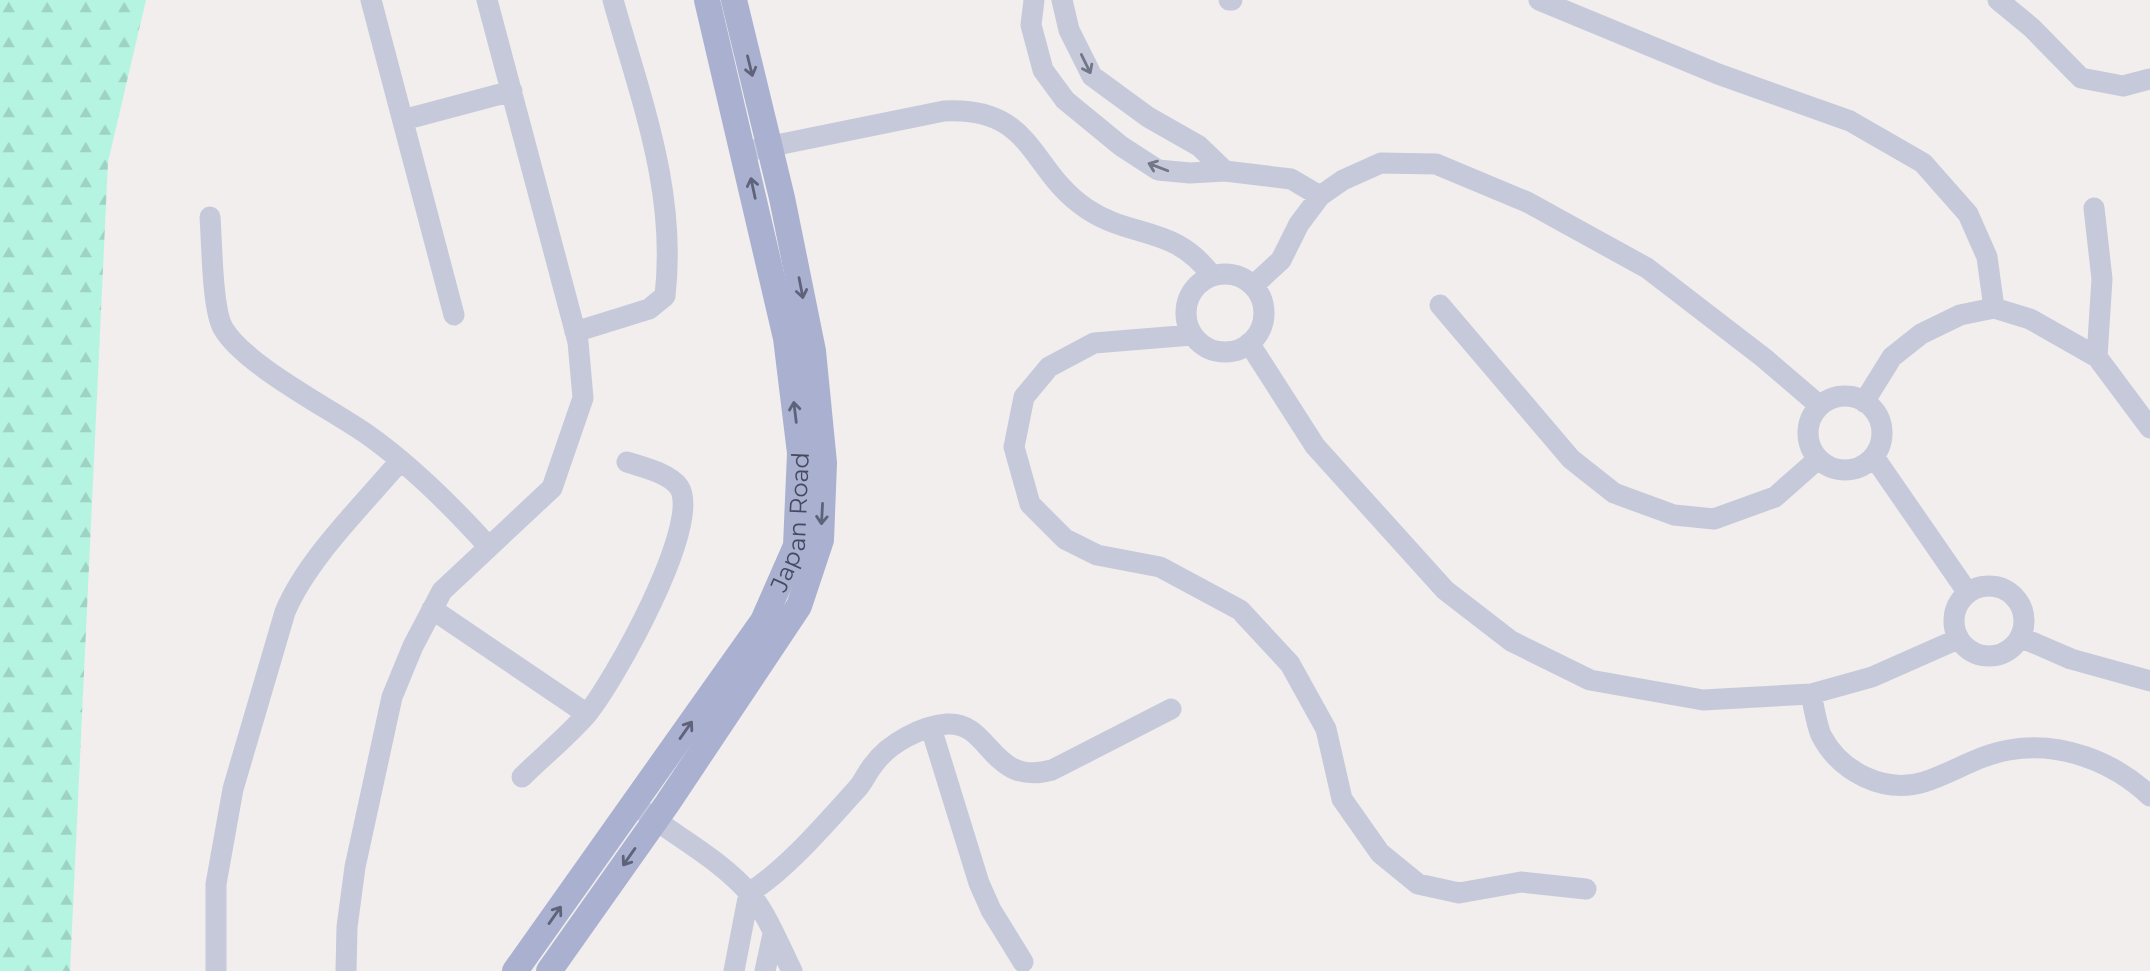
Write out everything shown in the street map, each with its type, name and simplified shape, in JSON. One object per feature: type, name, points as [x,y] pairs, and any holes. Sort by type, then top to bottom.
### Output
[{"type":"main road","name":"Japan Road","points":[[548,971],[656,820],[799,606],[821,540],[824,463],[813,351],[757,149],[707,0]]},
{"type":"main road","name":"Japan Road","points":[[515,971],[763,621],[796,546],[800,453],[786,338],[734,0]]},
{"type":"street","points":[[371,0],[454,315]]},
{"type":"street","points":[[346,971],[347,927],[355,867],[392,697],[413,646],[442,591],[552,488],[583,398],[575,332],[487,0]]},
{"type":"street","points":[[575,332],[649,309],[665,296],[668,270],[668,212],[657,158],[613,0]]},
{"type":"street","points":[[1034,0],[1031,25],[1043,70],[1065,100],[1121,146],[1158,170],[1189,173],[1225,171],[1291,179],[1320,196]]},
{"type":"street","points":[[1062,0],[1069,30],[1091,76],[1148,117],[1199,146],[1225,171]]},
{"type":"street","points":[[1539,0],[1718,74],[1850,121],[1923,163],[1968,214],[1987,257],[1994,308]]},
{"type":"street","points":[[1998,0],[2032,29],[2081,78],[2123,86],[2150,79]]},
{"type":"street","points":[[403,120],[512,91]]},
{"type":"street","points":[[757,149],[944,111],[969,110],[995,118],[1014,129],[1064,188],[1087,209],[1129,227],[1165,237],[1193,252],[1212,276]]},
{"type":"street","points":[[1253,286],[1281,260],[1299,224],[1320,196],[1343,180],[1381,163],[1436,164],[1527,202],[1647,268],[1764,358],[1820,406]]},
{"type":"street","points":[[2094,208],[2102,279],[2097,357]]},
{"type":"street","points":[[210,218],[218,312],[223,328],[266,370],[368,435],[400,461],[440,494],[488,546]]},
{"type":"street","points":[[1234,275],[1253,286],[1260,297],[1262,322],[1249,343],[1225,352],[1201,344],[1192,335],[1186,312],[1193,290],[1212,276],[1234,275]]},
{"type":"street","points":[[1440,305],[1571,460],[1614,493],[1674,515],[1714,519],[1775,497],[1818,459]]},
{"type":"street","points":[[1864,402],[1892,357],[1921,334],[1960,315],[1994,308],[2030,318],[2097,357],[2150,428]]},
{"type":"street","points":[[1192,335],[1094,343],[1049,367],[1024,397],[1014,447],[1030,504],[1066,539],[1087,550],[1097,555],[1160,567],[1240,610],[1290,664],[1326,729],[1342,799],[1380,853],[1418,884],[1459,892],[1521,882],[1586,889]]},
{"type":"street","points":[[1249,343],[1315,446],[1445,590],[1511,641],[1590,680],[1703,700],[1811,694],[1872,677],[1958,639]]},
{"type":"street","points":[[1841,396],[1864,402],[1880,421],[1880,446],[1874,457],[1864,465],[1840,470],[1818,459],[1812,449],[1809,426],[1820,406],[1841,396]]},
{"type":"street","points":[[1874,457],[1968,593]]},
{"type":"street","points":[[216,971],[216,884],[233,789],[285,612],[291,597],[317,560],[400,461]]},
{"type":"street","points":[[522,777],[587,714],[627,655],[675,549],[682,496],[678,486],[650,470],[626,462]]},
{"type":"street","points":[[1989,586],[2010,593],[2023,613],[2020,637],[2003,654],[1991,656],[1968,649],[1958,639],[1954,621],[1955,610],[1968,593],[1989,586]]},
{"type":"street","points":[[432,609],[587,714]]},
{"type":"street","points":[[2020,637],[2071,659],[2150,681]]},
{"type":"street","points":[[1811,694],[1821,734],[1836,758],[1853,772],[1880,782],[1901,786],[1924,782],[1978,758],[2009,750],[2045,748],[2104,763],[2150,796]]},
{"type":"street","points":[[734,971],[749,893],[779,872],[858,788],[881,755],[931,727],[949,724],[968,729],[1023,775],[1039,774],[1052,771],[1171,709]]},
{"type":"street","points":[[931,727],[979,883],[991,910],[1023,962]]},
{"type":"street","points":[[634,804],[718,862],[749,893],[789,968]]},
{"type":"street","points":[[765,971],[773,934]]},
{"type":"green space","points":[[0,0],[146,0],[108,162],[70,971],[0,971]]}]
